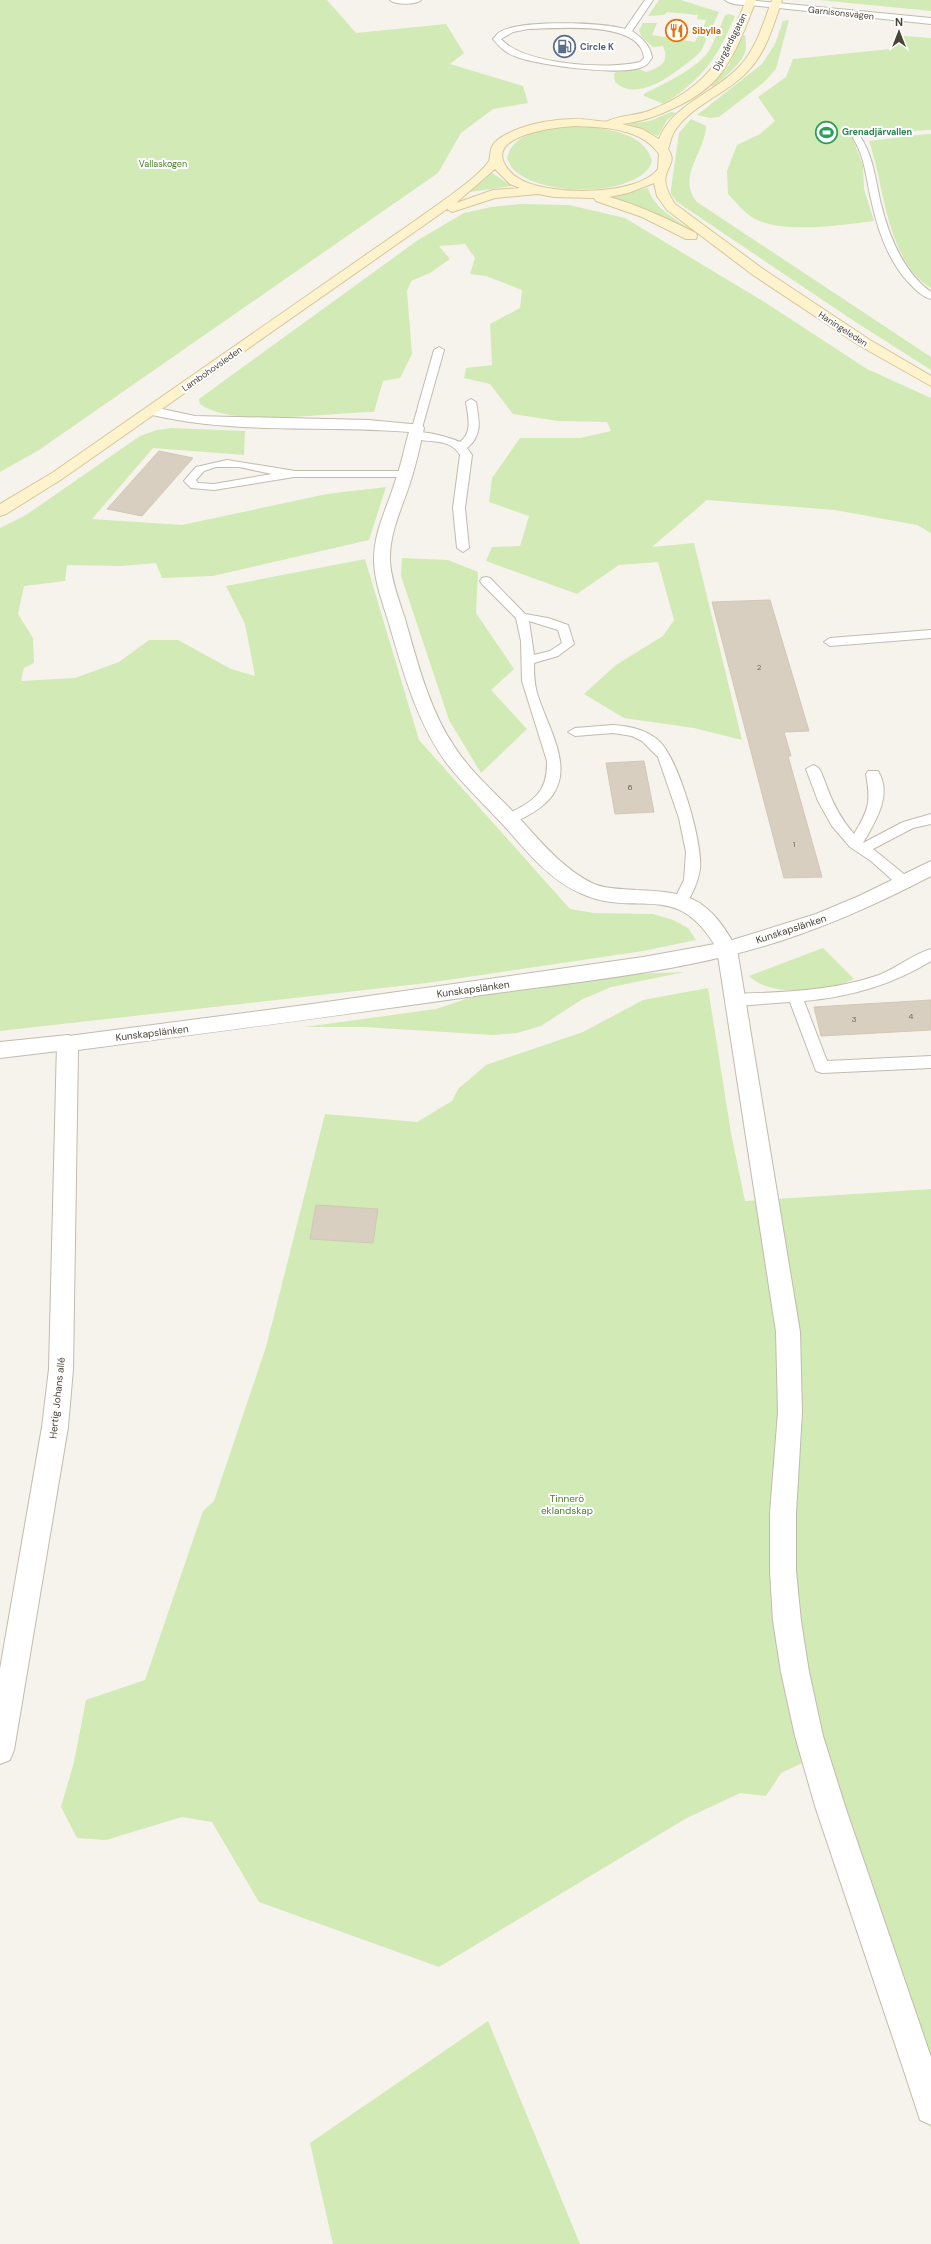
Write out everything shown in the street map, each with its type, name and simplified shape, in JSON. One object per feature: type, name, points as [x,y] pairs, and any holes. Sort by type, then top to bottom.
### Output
[{"type":"main road","name":"Djurgårdsgatan","points":[[597,123],[642,118],[659,113],[703,85],[716,73],[723,61],[751,1]]},
{"type":"main road","name":"Djurgårdsgatan","points":[[662,149],[669,130],[679,118],[722,88],[749,63],[757,50],[769,21],[775,1]]},
{"type":"main road","points":[[567,122],[597,123],[620,127],[644,135],[662,149],[666,158],[665,166],[659,175],[648,183],[631,189],[589,196],[542,191],[510,178],[501,170],[496,161],[497,151],[504,142],[516,134],[532,127],[567,122]]},
{"type":"main road","name":"Lambohovsleden","points":[[0,511],[57,476],[421,223],[472,184],[496,161]]},
{"type":"main road","name":"Haningeleden","points":[[659,175],[663,196],[671,207],[758,272],[865,343],[931,382]]},
{"type":"main road","name":"Lambohovsleden","points":[[421,223],[479,197],[515,191],[542,191]]},
{"type":"main road","name":"Haningeleden","points":[[589,196],[626,205],[654,216],[758,272]]},
{"type":"street","points":[[395,0],[416,0]]},
{"type":"street","name":"Garnisonsvägen","points":[[730,0],[775,1],[931,22]]},
{"type":"street","points":[[803,0],[819,7]]},
{"type":"street","points":[[769,21],[794,11],[819,7]]},
{"type":"street","name":"Garnisonsvägen","points":[[819,7],[931,14]]},
{"type":"street","points":[[153,410],[195,420],[229,422],[368,424],[416,431],[405,474],[385,534],[383,548],[384,574],[398,624],[421,692],[442,740],[466,774],[557,869],[572,880],[589,889],[610,896],[680,902],[697,909],[706,918],[727,949],[736,1000],[768,1218],[788,1332],[790,1412],[783,1513],[783,1571],[787,1621],[795,1672],[809,1736],[830,1806],[920,2071],[931,2109]]},
{"type":"street","name":"Kunskapslänken","points":[[0,1050],[305,1014],[636,965],[727,949],[823,919],[905,883],[931,868]]},
{"type":"street","name":"Hertig Johans allé","points":[[0,1750],[55,1427],[62,1369],[68,1043]]},
{"type":"lane","points":[[627,32],[649,0]]},
{"type":"lane","points":[[528,27],[578,28],[627,32],[647,50],[648,58],[643,64],[624,67],[578,66],[538,60],[508,51],[499,43],[497,39],[503,33],[528,27]]},
{"type":"lane","points":[[857,138],[863,146],[871,167],[873,188],[889,240],[898,262],[904,273],[914,284],[931,296]]},
{"type":"lane","points":[[439,350],[416,431],[461,447],[466,455],[459,508],[463,548]]},
{"type":"lane","points":[[461,447],[469,442],[475,429],[471,402]]},
{"type":"lane","points":[[294,474],[238,464],[220,464],[204,467],[193,474],[190,481],[195,486],[214,487],[294,474],[405,474]]},
{"type":"lane","points":[[486,581],[522,617],[525,631],[531,695],[539,719],[549,739],[553,754],[554,770],[551,785],[543,798],[531,808],[509,819]]},
{"type":"lane","points":[[522,617],[541,618],[554,623],[564,628],[568,637],[568,644],[561,651],[549,656],[527,660]]},
{"type":"lane","points":[[830,642],[931,634]]},
{"type":"lane","points":[[575,732],[592,729],[613,728],[632,731],[647,737],[658,745],[664,756],[691,844],[694,863],[691,880],[680,902]]},
{"type":"lane","points":[[813,769],[825,801],[838,822],[858,846],[905,883]]},
{"type":"lane","points":[[858,846],[871,817],[877,797],[873,774]]},
{"type":"lane","points":[[858,846],[908,825],[931,819]]},
{"type":"lane","points":[[736,1000],[795,997],[849,991],[876,983],[928,960]]},
{"type":"lane","points":[[795,997],[822,1067],[931,1062]]},
{"type":"green space","name":"Vallaskogen","points":[[0,0],[327,0],[356,33],[446,24],[464,53],[450,64],[523,86],[528,103],[493,109],[461,133],[438,173],[39,450],[0,472]]},
{"type":"green space","points":[[659,0],[681,0],[719,12],[701,51],[695,57],[667,77],[645,88],[624,88],[615,82],[614,74],[616,72],[639,69],[646,72],[662,64],[665,57],[663,46],[653,47],[641,36],[639,30],[643,23],[657,23],[652,35],[695,42],[699,34],[689,33],[692,27],[703,28],[706,20],[697,19],[698,15],[667,12],[664,15],[648,16]]},
{"type":"green space","points":[[819,0],[931,0],[931,11]]},
{"type":"green space","points":[[729,14],[735,16],[722,44],[715,56],[699,76],[678,95],[664,104],[644,96],[644,94],[698,63],[710,49],[725,15]]},
{"type":"green space","points":[[789,20],[776,69],[763,83],[719,117],[710,118],[697,115],[762,64],[775,44],[783,21]]},
{"type":"green space","points":[[742,35],[746,36],[746,48],[742,58],[723,79],[714,86],[710,86],[729,65]]},
{"type":"green space","name":"Grenadjärvallen","points":[[904,36],[931,38],[931,130],[851,134],[863,166],[864,189],[874,221],[813,227],[781,226],[767,224],[751,217],[744,211],[728,194],[727,171],[737,145],[760,134],[775,121],[758,97],[786,77],[793,59],[890,49]]},
{"type":"green space","points":[[671,112],[676,113],[667,120],[658,136],[628,124],[650,121]]},
{"type":"green space","points":[[691,119],[706,126],[701,146],[690,174],[689,183],[691,193],[697,202],[931,357],[931,370],[854,321],[677,202],[671,194],[671,189],[679,133]]},
{"type":"green space","points":[[579,126],[622,133],[641,143],[648,151],[652,161],[649,168],[634,179],[618,185],[600,189],[580,190],[559,188],[541,184],[525,178],[511,167],[507,158],[511,148],[526,136],[547,129]]},
{"type":"green space","points":[[931,134],[931,288],[916,276],[905,261],[896,242],[889,221],[869,141]]},
{"type":"green space","points":[[492,173],[512,186],[470,192]]},
{"type":"green space","points":[[648,188],[655,202],[660,208],[693,231],[690,231],[642,207],[610,197]]},
{"type":"green space","points":[[520,204],[569,205],[625,218],[766,303],[867,369],[931,398],[931,533],[917,525],[835,510],[707,500],[652,547],[694,543],[742,740],[694,728],[624,718],[584,694],[616,665],[663,636],[674,620],[658,562],[619,565],[577,594],[486,561],[492,547],[520,546],[529,516],[489,502],[492,478],[520,438],[580,438],[611,431],[607,422],[558,421],[513,414],[490,384],[464,378],[466,368],[492,365],[490,324],[520,308],[522,290],[486,276],[470,274],[475,258],[465,244],[439,246],[450,259],[430,273],[411,281],[407,291],[412,354],[400,378],[383,381],[374,412],[258,418],[215,412],[200,404],[199,399],[418,240],[464,213],[491,207]]},
{"type":"green space","points":[[171,428],[245,431],[244,455],[153,448],[92,519],[182,525],[327,494],[386,487],[369,540],[213,576],[162,578],[156,563],[121,566],[67,565],[65,581],[24,586],[18,614],[33,638],[34,663],[24,668],[21,681],[75,678],[119,662],[149,640],[178,640],[231,669],[255,676],[245,624],[226,586],[365,559],[419,740],[570,909],[594,913],[653,914],[673,920],[688,928],[696,940],[643,951],[427,983],[0,1031],[0,528],[26,515],[140,436],[157,430]]},
{"type":"green space","points":[[402,558],[448,560],[478,572],[476,613],[514,669],[491,690],[527,729],[481,773],[449,720],[401,576]]},
{"type":"green space","points":[[823,948],[854,979],[843,984],[830,987],[800,991],[771,988],[759,983],[749,976]]},
{"type":"green space","points":[[685,972],[611,987],[581,1000],[541,1026],[517,1033],[493,1035],[364,1027],[305,1027],[436,1009],[475,996],[631,974]]},
{"type":"green space","name":"Tinnerö eklandskap","points":[[708,988],[731,1133],[745,1201],[931,1189],[931,2129],[811,1759],[781,1773],[766,1796],[740,1793],[685,1819],[439,1967],[259,1902],[212,1822],[182,1817],[106,1840],[77,1838],[61,1807],[74,1762],[86,1700],[145,1680],[203,1511],[214,1501],[266,1347],[325,1114],[417,1122],[452,1101],[458,1089],[486,1065],[583,1032],[643,1000]]},
{"type":"green space","points":[[488,2021],[580,2244],[333,2244],[310,2143]]},
{"type":"building","points":[[159,451],[193,458],[142,516],[107,509]]},
{"type":"building","points":[[770,600],[809,731],[784,732],[791,756],[788,756],[822,877],[784,878],[712,602]]},
{"type":"building","points":[[644,761],[654,812],[615,814],[606,763]]},
{"type":"building","points":[[931,1000],[931,1030],[821,1036],[814,1007]]},
{"type":"building","points":[[316,1205],[378,1209],[373,1243],[310,1239]]},
{"type":"place","name":"Sibylla","points":[[676,31]]},
{"type":"place","name":"Circle K","points":[[565,47]]},
{"type":"place","name":"Grenadjärvallen","points":[[827,132]]}]
